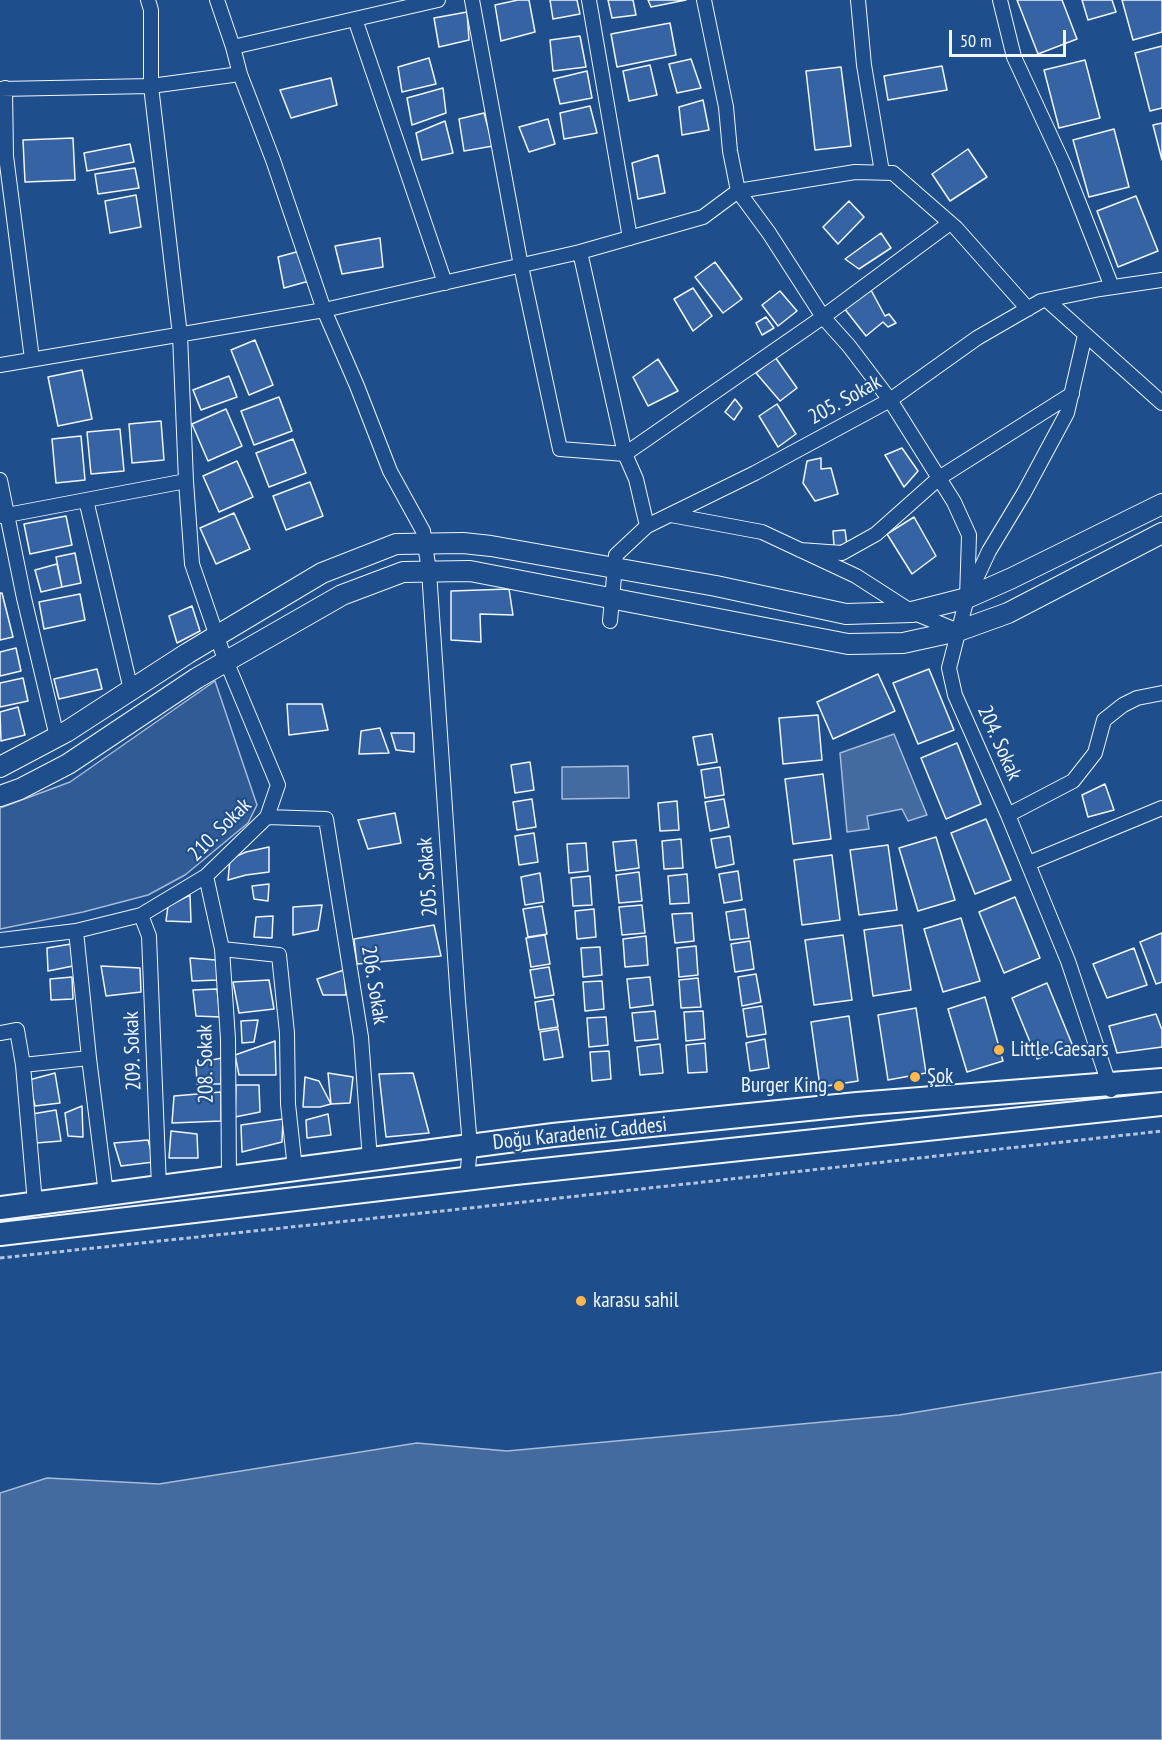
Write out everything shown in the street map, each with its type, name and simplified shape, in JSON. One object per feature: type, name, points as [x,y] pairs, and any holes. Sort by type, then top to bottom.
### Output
[{"type":"main road","points":[[0,796],[20,789],[68,764],[197,678],[222,649],[322,573],[396,544],[463,543],[491,546],[716,586],[846,614],[912,612],[967,598],[1012,579],[1162,504]]},
{"type":"main road","points":[[0,767],[57,737],[131,690],[342,595],[403,572],[470,571],[848,644],[903,643],[958,631],[1008,613],[1162,533]]},
{"type":"main road","name":"Doğu Karadeniz Caddesi","points":[[0,1208],[553,1135],[857,1104],[1162,1080]]},
{"type":"main road","name":"Doğu Karadeniz Caddesi","points":[[0,1234],[467,1179],[1162,1104]]},
{"type":"street","name":"210. Sokak","points":[[0,940],[76,931],[141,915],[206,876],[267,817],[278,786],[222,649],[192,564],[180,335],[151,86],[151,10],[148,0]]},
{"type":"street","name":"205. Sokak","points":[[218,0],[234,47],[240,74],[273,160],[324,310],[390,471],[423,531],[429,571],[470,1146],[467,1179]]},
{"type":"street","points":[[234,47],[438,0]]},
{"type":"street","points":[[472,0],[521,266],[560,449],[625,454],[823,317],[951,223]]},
{"type":"street","points":[[590,0],[630,238]]},
{"type":"street","points":[[704,0],[726,106],[730,151],[738,191]]},
{"type":"street","points":[[858,0],[864,65],[882,172]]},
{"type":"street","points":[[1000,0],[1014,57],[1064,165],[1112,287]]},
{"type":"street","points":[[356,19],[445,283]]},
{"type":"street","points":[[32,358],[6,156],[2,88],[151,86],[240,74]]},
{"type":"street","points":[[0,364],[324,310],[521,266],[580,252],[703,217],[738,191],[855,172],[893,172],[951,223],[1028,309]]},
{"type":"street","name":"204. Sokak","points":[[738,191],[769,233],[823,317],[849,346],[890,400],[954,502],[969,535],[967,598],[949,668],[955,695],[1029,863],[1068,962],[1110,1085],[1113,1109]]},
{"type":"street","points":[[580,252],[625,454],[636,479],[647,526]]},
{"type":"street","name":"205. Sokak","points":[[610,621],[616,555],[647,526],[755,473],[890,400],[977,338],[1028,309],[1047,300],[1162,280]]},
{"type":"street","points":[[1047,300],[1162,403]]},
{"type":"street","points":[[967,598],[989,552],[1067,413],[1085,335]]},
{"type":"street","points":[[800,550],[842,553],[876,534],[939,478],[1072,394]]},
{"type":"street","points":[[0,480],[4,515],[57,737]]},
{"type":"street","points":[[4,515],[186,481]]},
{"type":"street","points":[[86,500],[131,690]]},
{"type":"street","points":[[671,515],[762,532],[856,576],[912,612],[958,631]]},
{"type":"street","points":[[1008,815],[1073,781],[1095,753],[1104,720],[1137,698],[1162,693]]},
{"type":"street","points":[[1029,863],[1162,808]]},
{"type":"street","name":"206. Sokak","points":[[267,817],[326,819],[361,1037],[370,1160]]},
{"type":"street","name":"208. Sokak","points":[[206,876],[222,949],[228,1039],[229,1178]]},
{"type":"street","name":"209. Sokak","points":[[141,915],[149,936],[159,1187]]},
{"type":"street","points":[[76,931],[106,1194]]},
{"type":"street","points":[[222,949],[279,955],[287,1033],[288,1104],[295,1169]]},
{"type":"street","points":[[0,1033],[17,1030],[23,1065],[35,1203]]},
{"type":"street","points":[[23,1065],[89,1058]]},
{"type":"path","points":[[0,1258],[1162,1131]]},
{"type":"shaded area","points":[[215,681],[257,805],[248,823],[185,875],[148,895],[83,912],[0,929],[0,808],[70,782]]},
{"type":"shaded area","points":[[894,734],[927,815],[908,821],[902,809],[867,816],[869,829],[847,832],[840,753]]},
{"type":"shaded area","points":[[628,766],[629,798],[562,799],[562,767]]},
{"type":"shaded area","points":[[1162,1372],[1162,1740],[0,1740],[0,1493],[47,1478],[159,1484],[417,1443],[507,1451],[899,1415]]},
{"type":"building","points":[[529,0],[535,32],[501,41],[495,5]]},
{"type":"building","points":[[550,0],[577,0],[580,14],[553,19]]},
{"type":"building","points":[[608,0],[633,0],[636,15],[612,18]]},
{"type":"building","points":[[648,0],[686,0],[651,7]]},
{"type":"building","points":[[1017,0],[1062,0],[1077,39],[1038,54]]},
{"type":"building","points":[[1082,0],[1112,0],[1116,12],[1088,20]]},
{"type":"building","points":[[1122,0],[1162,0],[1162,32],[1133,40]]},
{"type":"building","points":[[467,12],[469,40],[439,47],[434,18]]},
{"type":"building","points":[[670,23],[676,55],[617,67],[611,34]]},
{"type":"building","points":[[580,36],[586,67],[553,71],[550,40]]},
{"type":"building","points":[[1162,46],[1162,108],[1150,111],[1135,53]]},
{"type":"building","points":[[429,58],[436,84],[402,92],[398,67]]},
{"type":"building","points":[[691,59],[701,88],[677,93],[669,64]]},
{"type":"building","points":[[1085,60],[1100,118],[1059,128],[1044,70]]},
{"type":"building","points":[[650,65],[657,95],[629,101],[623,71]]},
{"type":"building","points":[[942,66],[947,90],[888,100],[884,76]]},
{"type":"building","points":[[841,67],[851,146],[815,150],[806,71]]},
{"type":"building","points":[[587,71],[592,98],[560,104],[554,79]]},
{"type":"building","points":[[331,78],[337,105],[291,118],[280,90]]},
{"type":"building","points":[[443,88],[446,113],[412,125],[407,98]]},
{"type":"building","points":[[703,100],[709,130],[682,135],[679,107]]},
{"type":"building","points":[[590,106],[597,133],[564,139],[560,113]]},
{"type":"building","points":[[484,113],[493,146],[464,151],[459,119]]},
{"type":"building","points":[[548,119],[555,144],[529,152],[519,127]]},
{"type":"building","points":[[445,121],[453,153],[422,160],[416,133]]},
{"type":"building","points":[[1162,123],[1162,160],[1153,125]]},
{"type":"building","points":[[1114,129],[1129,187],[1089,197],[1073,140]]},
{"type":"building","points":[[73,138],[75,180],[25,182],[23,140]]},
{"type":"building","points":[[130,144],[134,162],[87,171],[84,153]]},
{"type":"building","points":[[968,149],[987,177],[950,201],[932,174]]},
{"type":"building","points":[[658,155],[665,193],[638,199],[632,163]]},
{"type":"building","points":[[135,168],[139,188],[98,194],[95,174]]},
{"type":"building","points":[[136,195],[141,227],[110,233],[105,201]]},
{"type":"building","points":[[1136,196],[1158,251],[1118,267],[1097,211]]},
{"type":"building","points":[[849,201],[864,217],[838,244],[823,227]]},
{"type":"building","points":[[881,233],[891,248],[859,269],[845,259]]},
{"type":"building","points":[[380,238],[383,267],[342,274],[335,246]]},
{"type":"building","points":[[300,251],[309,281],[284,288],[278,257]]},
{"type":"building","points":[[715,262],[742,299],[723,313],[695,277]]},
{"type":"building","points":[[693,288],[712,316],[693,331],[674,299]]},
{"type":"building","points":[[871,290],[885,316],[889,314],[896,323],[888,327],[883,322],[866,336],[844,308]]},
{"type":"building","points":[[780,291],[797,311],[778,326],[762,305]]},
{"type":"building","points":[[766,317],[774,328],[762,335],[756,323]]},
{"type":"building","points":[[255,340],[273,385],[249,395],[231,350]]},
{"type":"building","points":[[775,357],[797,388],[780,401],[756,373]]},
{"type":"building","points":[[658,359],[678,391],[648,406],[633,377]]},
{"type":"building","points":[[82,370],[92,419],[58,426],[48,377]]},
{"type":"building","points":[[229,376],[237,397],[201,410],[193,390]]},
{"type":"building","points":[[279,397],[292,431],[254,445],[241,411]]},
{"type":"building","points":[[735,399],[742,408],[734,420],[725,412]]},
{"type":"building","points":[[777,404],[796,434],[778,447],[759,416]]},
{"type":"building","points":[[226,409],[242,446],[208,461],[192,424]]},
{"type":"building","points":[[161,421],[164,460],[132,463],[129,424]]},
{"type":"building","points":[[120,429],[124,471],[91,474],[87,432]]},
{"type":"building","points":[[81,436],[85,480],[56,483],[52,439]]},
{"type":"building","points":[[293,439],[306,473],[269,487],[256,453]]},
{"type":"building","points":[[902,448],[918,471],[904,487],[885,455]]},
{"type":"building","points":[[821,458],[821,469],[831,468],[838,494],[815,501],[803,483],[807,461]]},
{"type":"building","points":[[237,461],[253,497],[219,512],[203,476]]},
{"type":"building","points":[[310,482],[323,516],[286,530],[273,496]]},
{"type":"building","points":[[234,513],[250,549],[216,564],[200,528]]},
{"type":"building","points":[[66,516],[72,545],[30,554],[24,524]]},
{"type":"building","points":[[914,517],[936,556],[912,574],[887,534]]},
{"type":"building","points":[[845,530],[847,545],[834,546],[833,531]]},
{"type":"building","points":[[75,553],[81,583],[62,587],[56,557]]},
{"type":"building","points":[[57,564],[62,587],[41,592],[35,570]]},
{"type":"building","points":[[509,589],[513,615],[480,614],[481,642],[451,640],[451,591]]},
{"type":"building","points":[[0,593],[2,593],[13,637],[0,640]]},
{"type":"building","points":[[80,594],[85,620],[44,629],[39,602]]},
{"type":"building","points":[[192,606],[200,631],[177,643],[169,616]]},
{"type":"building","points":[[16,648],[21,671],[0,676],[0,652]]},
{"type":"building","points":[[97,669],[102,689],[59,699],[54,679]]},
{"type":"building","points":[[929,669],[954,730],[918,744],[893,683]]},
{"type":"building","points":[[878,674],[895,711],[833,739],[817,702]]},
{"type":"building","points":[[23,678],[28,701],[0,707],[0,683]]},
{"type":"building","points":[[287,704],[322,704],[328,730],[289,735]]},
{"type":"building","points":[[18,707],[25,735],[1,741],[0,712]]},
{"type":"building","points":[[818,715],[822,760],[783,764],[779,718]]},
{"type":"building","points":[[380,728],[389,753],[359,754],[361,731]]},
{"type":"building","points":[[391,733],[414,733],[414,752],[396,750]]},
{"type":"building","points":[[712,734],[717,762],[698,765],[693,737]]},
{"type":"building","points":[[957,743],[981,804],[946,819],[921,758]]},
{"type":"building","points":[[530,762],[534,790],[515,793],[511,765]]},
{"type":"building","points":[[720,767],[724,795],[705,798],[701,770]]},
{"type":"building","points":[[823,774],[831,839],[793,844],[785,779]]},
{"type":"building","points":[[1105,784],[1114,810],[1088,817],[1082,795]]},
{"type":"building","points":[[532,799],[536,827],[517,830],[513,802]]},
{"type":"building","points":[[724,799],[729,827],[710,831],[705,802]]},
{"type":"building","points":[[677,801],[679,830],[660,831],[658,803]]},
{"type":"building","points":[[395,813],[401,843],[368,849],[358,820]]},
{"type":"building","points":[[986,819],[1011,880],[975,894],[951,833]]},
{"type":"building","points":[[534,833],[538,862],[519,865],[515,836]]},
{"type":"building","points":[[730,836],[734,864],[716,868],[711,839]]},
{"type":"building","points":[[936,837],[955,900],[918,911],[899,848]]},
{"type":"building","points":[[681,839],[683,868],[664,869],[662,841]]},
{"type":"building","points":[[636,840],[639,868],[616,871],[613,842]]},
{"type":"building","points":[[586,843],[588,871],[569,873],[567,844]]},
{"type":"building","points":[[888,845],[897,910],[859,915],[850,850]]},
{"type":"building","points":[[269,847],[269,872],[228,880],[230,859],[246,852]]},
{"type":"building","points":[[832,855],[840,920],[802,925],[794,860]]},
{"type":"building","points":[[738,871],[742,900],[724,903],[719,874]]},
{"type":"building","points":[[639,872],[642,901],[619,903],[616,875]]},
{"type":"building","points":[[540,873],[544,902],[525,905],[521,877]]},
{"type":"building","points":[[687,874],[689,903],[670,904],[668,876]]},
{"type":"building","points":[[590,876],[592,905],[573,906],[571,878]]},
{"type":"building","points":[[269,884],[268,901],[254,899],[252,886]]},
{"type":"building","points":[[190,895],[191,922],[166,921],[168,906]]},
{"type":"building","points":[[1015,897],[1040,958],[1004,973],[979,912]]},
{"type":"building","points":[[322,905],[318,930],[293,935],[293,907]]},
{"type":"building","points":[[642,905],[645,933],[622,935],[619,907]]},
{"type":"building","points":[[542,906],[547,934],[528,937],[523,909]]},
{"type":"building","points":[[594,909],[596,937],[577,939],[575,911]]},
{"type":"building","points":[[745,909],[749,938],[730,940],[726,912]]},
{"type":"building","points":[[692,913],[694,941],[675,943],[672,914]]},
{"type":"building","points":[[273,916],[272,938],[254,937],[256,917]]},
{"type":"building","points":[[961,918],[980,981],[943,992],[924,929]]},
{"type":"building","points":[[434,925],[441,956],[357,964],[354,939]]},
{"type":"building","points":[[902,925],[911,990],[873,996],[864,930]]},
{"type":"building","points":[[1162,933],[1162,982],[1156,984],[1140,942]]},
{"type":"building","points":[[545,935],[550,964],[531,967],[526,938]]},
{"type":"building","points":[[843,935],[852,1000],[814,1005],[805,940]]},
{"type":"building","points":[[646,936],[648,965],[625,967],[623,939]]},
{"type":"building","points":[[750,941],[754,969],[735,972],[731,944]]},
{"type":"building","points":[[71,944],[73,966],[48,971],[47,948]]},
{"type":"building","points":[[696,946],[698,975],[679,977],[677,948]]},
{"type":"building","points":[[600,947],[602,975],[583,977],[581,948]]},
{"type":"building","points":[[1134,948],[1147,985],[1107,998],[1093,964]]},
{"type":"building","points":[[190,958],[216,960],[218,980],[192,981]]},
{"type":"building","points":[[101,966],[140,968],[141,992],[106,996]]},
{"type":"building","points":[[549,967],[554,995],[535,998],[530,970]]},
{"type":"building","points":[[344,970],[346,995],[323,995],[317,979]]},
{"type":"building","points":[[756,974],[761,1002],[742,1006],[738,977]]},
{"type":"building","points":[[72,977],[73,999],[51,1000],[50,979]]},
{"type":"building","points":[[650,977],[653,1005],[630,1008],[627,979]]},
{"type":"building","points":[[698,978],[701,1007],[681,1008],[679,980]]},
{"type":"building","points":[[269,980],[274,1009],[239,1013],[233,982]]},
{"type":"building","points":[[602,981],[604,1009],[585,1011],[583,982]]},
{"type":"building","points":[[1047,983],[1072,1044],[1037,1059],[1012,998]]},
{"type":"building","points":[[217,989],[220,1017],[196,1016],[193,990]]},
{"type":"building","points":[[985,997],[1003,1061],[967,1072],[948,1009]]},
{"type":"building","points":[[553,999],[558,1027],[539,1030],[535,1002]]},
{"type":"building","points":[[762,1006],[766,1034],[747,1037],[743,1009]]},
{"type":"building","points":[[916,1008],[926,1073],[888,1080],[878,1015]]},
{"type":"building","points":[[655,1011],[658,1039],[635,1041],[632,1013]]},
{"type":"building","points":[[703,1011],[705,1039],[686,1041],[684,1012]]},
{"type":"building","points":[[1156,1014],[1162,1030],[1162,1047],[1117,1053],[1109,1026]]},
{"type":"building","points":[[849,1016],[858,1081],[820,1087],[811,1022]]},
{"type":"building","points":[[606,1017],[608,1045],[589,1047],[587,1018]]},
{"type":"building","points":[[258,1020],[254,1042],[242,1043],[241,1021]]},
{"type":"building","points":[[558,1029],[563,1057],[544,1060],[540,1032]]},
{"type":"building","points":[[765,1039],[769,1068],[750,1071],[746,1043]]},
{"type":"building","points":[[275,1041],[276,1075],[239,1075],[235,1055]]},
{"type":"building","points":[[705,1043],[707,1072],[688,1073],[686,1045]]},
{"type":"building","points":[[660,1044],[663,1073],[640,1075],[637,1047]]},
{"type":"building","points":[[609,1051],[611,1079],[592,1081],[590,1052]]},
{"type":"building","points":[[222,1058],[221,1084],[197,1084],[196,1063]]},
{"type":"building","points":[[55,1073],[60,1103],[35,1106],[29,1080]]},
{"type":"building","points":[[328,1073],[353,1077],[350,1103],[331,1104]]},
{"type":"building","points":[[413,1073],[429,1133],[386,1137],[379,1074]]},
{"type":"building","points":[[305,1077],[319,1081],[331,1104],[320,1107],[303,1107]]},
{"type":"building","points":[[236,1085],[259,1085],[260,1112],[235,1117]]},
{"type":"building","points":[[221,1092],[221,1121],[172,1123],[174,1096]]},
{"type":"building","points":[[82,1106],[83,1137],[68,1136],[65,1113]]},
{"type":"building","points":[[56,1110],[61,1141],[36,1143],[32,1114]]},
{"type":"building","points":[[328,1114],[331,1135],[307,1138],[306,1120]]},
{"type":"building","points":[[283,1119],[282,1142],[242,1152],[241,1125]]},
{"type":"building","points":[[171,1131],[197,1134],[198,1158],[169,1158]]},
{"type":"building","points":[[148,1140],[154,1162],[121,1166],[114,1143]]},
{"type":"place","name":"Little Caesars","points":[[999,1050]]},
{"type":"place","name":"Şok","points":[[915,1077]]},
{"type":"place","name":"Burger King","points":[[839,1086]]},
{"type":"place","name":"karasu sahil","points":[[581,1301]]}]
